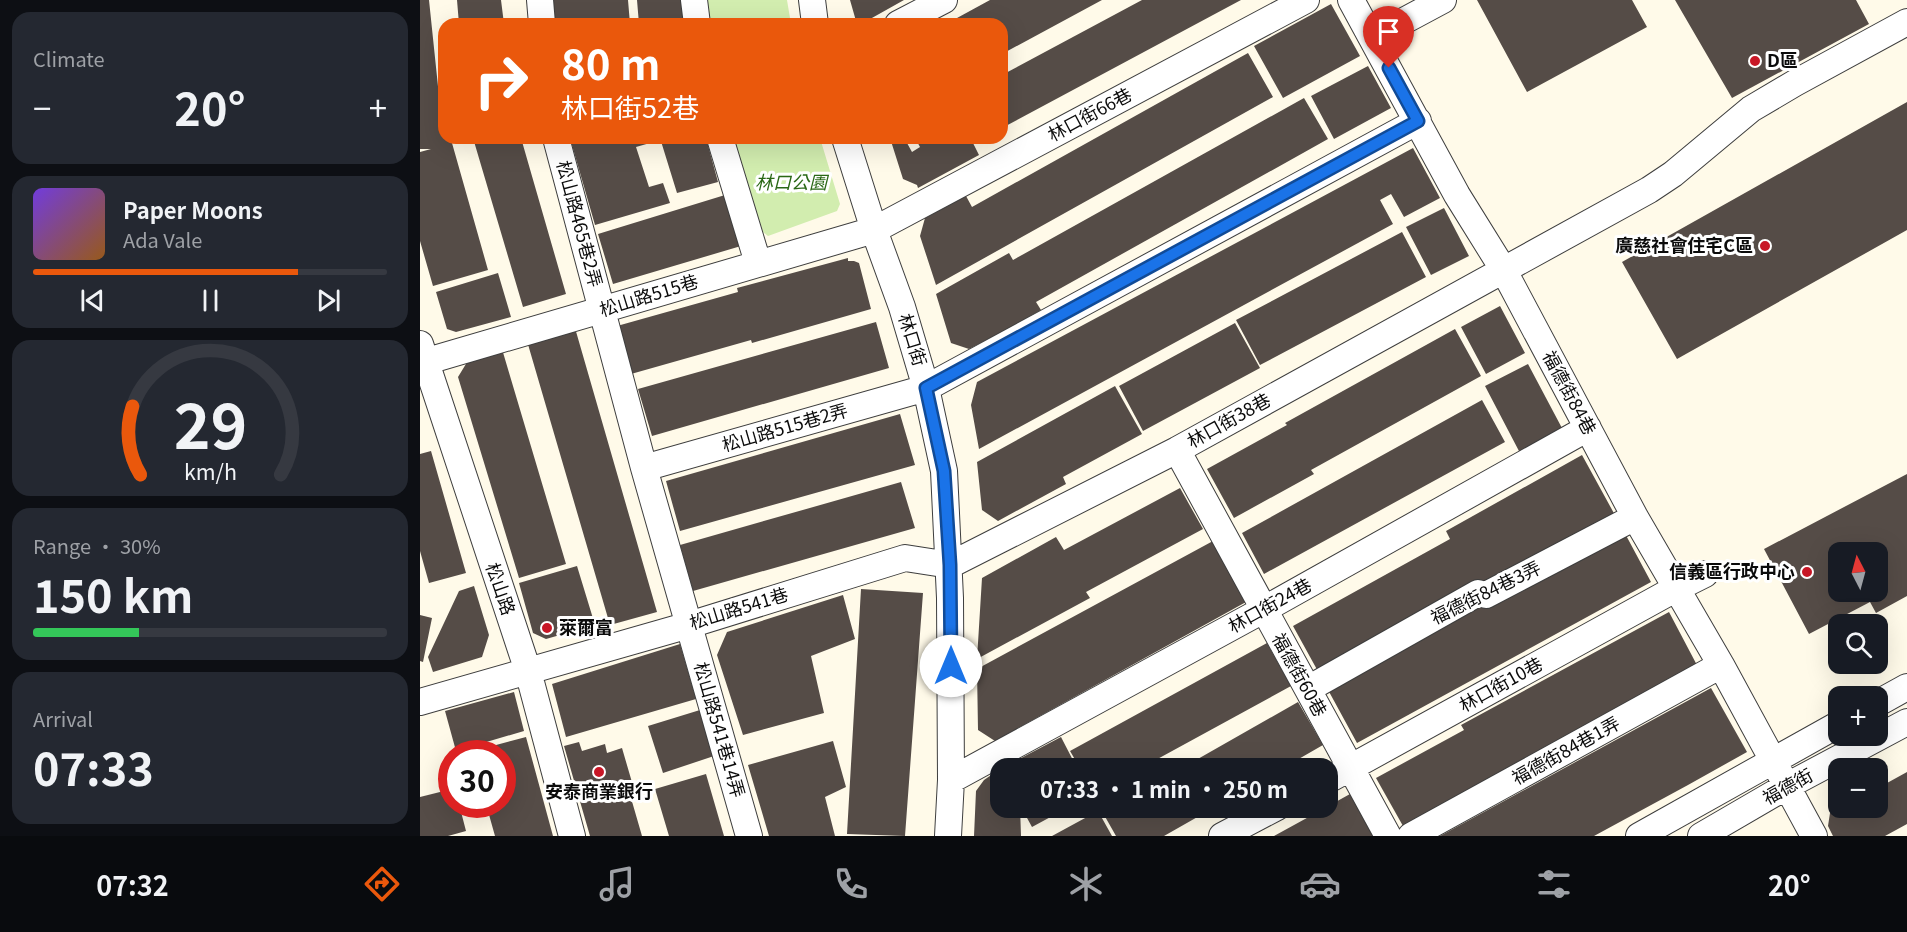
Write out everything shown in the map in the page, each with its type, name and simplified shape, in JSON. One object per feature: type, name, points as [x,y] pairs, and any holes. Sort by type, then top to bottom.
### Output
[{"type":"street","points":[[540,0],[542,18]]},
{"type":"street","points":[[694,0],[696,18]]},
{"type":"street","points":[[812,0],[814,18]]},
{"type":"street","points":[[910,18],[944,0]]},
{"type":"street","name":"林口街66巷","points":[[874,230],[1306,0]]},
{"type":"street","name":"福德街84巷","points":[[1352,0],[1457,195],[1503,268],[1635,517],[1721,665],[1814,836]]},
{"type":"street","points":[[1372,38],[1443,0]]},
{"type":"street","name":"林口街38巷","points":[[950,565],[1177,450],[1503,268],[1649,190],[1673,174],[1751,109],[1907,22]]},
{"type":"street","name":"松山路515巷2弄","points":[[644,468],[926,388],[1418,121]]},
{"type":"street","name":"松山路465巷2弄","points":[[558,144],[601,311]]},
{"type":"street","points":[[722,144],[758,263]]},
{"type":"street","name":"林口街","points":[[847,144],[874,230],[902,307],[926,388],[944,471],[950,565],[951,780],[948,836]]},
{"type":"street","name":"松山路515巷","points":[[422,353],[601,311],[874,230]]},
{"type":"street","points":[[601,311],[689,625]]},
{"type":"street","name":"松山路","points":[[422,353],[528,671],[572,836]]},
{"type":"street","name":"林口街24巷","points":[[951,780],[1263,610],[1588,428]]},
{"type":"street","name":"福德街60巷","points":[[1177,450],[1388,836]]},
{"type":"street","name":"福德街84巷3弄","points":[[1308,689],[1478,593],[1486,595],[1635,517]]},
{"type":"street","name":"松山路541巷","points":[[420,702],[689,625],[905,558],[950,565]]},
{"type":"street","name":"林口街10巷","points":[[1338,775],[1705,574]]},
{"type":"street","name":"松山路541巷14弄","points":[[689,625],[749,836]]},
{"type":"street","name":"福德街84巷1弄","points":[[1411,836],[1721,665]]},
{"type":"street","points":[[1888,697],[1907,687]]},
{"type":"street","name":"福德街","points":[[1701,836],[1787,786],[1907,722]]},
{"type":"street","name":"福德街","points":[[1639,836],[1828,730]]},
{"type":"street","points":[[1222,836],[1256,818]]},
{"type":"green space","points":[[703,0],[787,0],[790,18],[705,18]]},
{"type":"green space","name":"林口公園","points":[[734,144],[822,144],[840,204],[837,211],[768,236],[763,232]]},
{"type":"building","points":[[420,0],[429,0],[438,86],[438,144],[452,144],[488,270],[433,286],[420,241],[420,152],[431,149],[420,149]]},
{"type":"building","points":[[457,0],[501,0],[503,18],[458,18]]},
{"type":"building","points":[[553,0],[628,0],[630,18],[554,18]]},
{"type":"building","points":[[637,0],[683,0],[685,18],[638,18]]},
{"type":"building","points":[[850,0],[904,0],[872,18],[855,18]]},
{"type":"building","points":[[990,0],[1102,0],[1008,51],[1008,18],[957,18]]},
{"type":"building","points":[[1142,0],[1241,0],[1008,125],[1008,72]]},
{"type":"building","points":[[1477,0],[1632,0],[1647,27],[1527,92]]},
{"type":"building","name":"D區","points":[[1675,0],[1856,0],[1869,24],[1732,98]]},
{"type":"building","points":[[1331,4],[1360,56],[1283,98],[1254,46]]},
{"type":"building","points":[[1248,53],[1273,97],[936,285],[920,236],[925,218],[966,196],[972,207]]},
{"type":"building","points":[[1368,66],[1391,108],[1334,139],[1311,96]]},
{"type":"building","points":[[1304,98],[1328,139],[1036,302],[1041,310],[1004,331],[969,349],[951,343],[936,294],[1009,253],[1013,260]]},
{"type":"building","name":"廣慈社會住宅C區","points":[[1907,102],[1907,230],[1677,359],[1622,262]]},
{"type":"building","points":[[475,144],[523,144],[566,294],[523,307]]},
{"type":"building","points":[[572,144],[646,144],[636,147],[649,187],[663,183],[670,203],[595,225]]},
{"type":"building","points":[[662,144],[708,144],[718,182],[677,193]]},
{"type":"building","points":[[892,144],[908,144],[912,152],[920,147],[918,144],[974,144],[979,155],[918,188],[917,185],[903,179]]},
{"type":"building","points":[[1413,148],[1440,198],[1404,217],[1391,194],[1380,200],[1393,224],[979,449],[971,405],[977,382]]},
{"type":"building","points":[[725,195],[741,246],[613,284],[598,234]]},
{"type":"building","points":[[1444,208],[1469,256],[1431,275],[1406,227]]},
{"type":"building","points":[[1402,232],[1426,277],[1260,365],[1236,320]]},
{"type":"building","points":[[848,258],[848,261],[859,263],[871,309],[631,374],[617,326],[738,292],[737,288]]},
{"type":"building","points":[[498,273],[511,317],[456,332],[447,329],[436,292]]},
{"type":"building","points":[[1500,306],[1525,353],[1486,374],[1461,327]]},
{"type":"building","points":[[876,322],[889,368],[652,436],[638,389]]},
{"type":"building","points":[[1235,323],[1260,368],[1143,431],[1119,386]]},
{"type":"building","points":[[575,328],[657,612],[610,625],[527,341]]},
{"type":"building","points":[[1455,329],[1481,376],[1311,470],[1314,474],[1234,518],[1207,469]]},
{"type":"building","points":[[502,349],[566,564],[519,578],[458,377],[469,359]]},
{"type":"building","points":[[1528,364],[1563,430],[1520,453],[1485,386]]},
{"type":"building","points":[[1115,386],[1142,434],[1063,477],[1066,484],[998,521],[982,510],[977,462]]},
{"type":"building","points":[[1482,400],[1505,442],[1264,574],[1242,533]]},
{"type":"building","points":[[900,414],[915,465],[680,531],[666,481]]},
{"type":"building","points":[[431,451],[466,573],[429,583],[420,551],[420,454]]},
{"type":"building","points":[[1582,455],[1616,517],[1320,675],[1293,626],[1450,539],[1446,531]]},
{"type":"building","name":"信義區行政中心","points":[[1907,474],[1907,596],[1876,613],[1870,602],[1847,614],[1828,614],[1828,624],[1809,634],[1764,549]]},
{"type":"building","points":[[901,482],[915,528],[693,591],[680,545]]},
{"type":"building","points":[[1180,488],[1203,529],[1086,592],[1090,598],[977,659],[982,578],[1056,537],[1064,550]]},
{"type":"building","points":[[1621,526],[1651,582],[1357,743],[1327,688]]},
{"type":"building","points":[[1213,541],[1246,602],[995,741],[978,730],[977,669]]},
{"type":"building","points":[[577,566],[595,625],[546,639],[533,633],[519,583]]},
{"type":"building","points":[[474,586],[489,635],[482,657],[433,672],[428,657],[459,591]]},
{"type":"building","points":[[861,589],[923,593],[905,836],[847,834]]},
{"type":"building","points":[[843,595],[855,639],[811,656],[824,713],[743,735],[717,655],[727,632]]},
{"type":"building","points":[[1669,612],[1699,669],[1403,826],[1376,778],[1464,730],[1461,725]]},
{"type":"building","points":[[420,615],[432,618],[423,662],[420,661]]},
{"type":"building","points":[[1267,643],[1291,686],[1159,758],[1074,758],[1070,751]]},
{"type":"building","points":[[680,644],[696,699],[566,737],[552,684]]},
{"type":"building","points":[[1711,688],[1747,752],[1688,785],[1594,836],[1440,836]]},
{"type":"building","points":[[514,692],[524,731],[493,740],[453,740],[445,711]]},
{"type":"building","points":[[1298,702],[1323,745],[1300,758],[1200,758]]},
{"type":"building","points":[[700,710],[714,756],[663,773],[648,726]]},
{"type":"building","points":[[526,737],[553,836],[495,836],[490,818],[516,818],[515,740]]},
{"type":"building","points":[[1061,737],[1072,758],[1021,758]]},
{"type":"building","points":[[833,741],[846,787],[825,797],[835,836],[769,836],[748,765]]},
{"type":"building","points":[[579,742],[582,751],[605,744],[607,753],[622,748],[636,796],[631,798],[642,836],[590,836],[564,746]]},
{"type":"building","points":[[1907,772],[1907,824],[1885,836],[1833,836],[1828,826],[1829,818],[1888,818],[1888,782]]},
{"type":"building","points":[[706,774],[724,836],[669,836],[655,789]]},
{"type":"building","points":[[990,776],[990,818],[1020,818],[1021,836],[974,836],[976,791]]},
{"type":"building","points":[[438,792],[438,818],[463,818],[466,831],[448,836],[420,836],[420,797]]},
{"type":"building","points":[[1350,794],[1373,836],[1274,836],[1307,818],[1338,818],[1338,801]]},
{"type":"building","points":[[1027,818],[1049,818],[1032,827]]},
{"type":"building","points":[[1085,818],[1102,818],[1112,836],[1052,836]]},
{"type":"building","points":[[1106,818],[1196,818],[1164,836],[1116,836]]},
{"type":"place","name":"D區","points":[[1755,61]]},
{"type":"place","name":"廣慈社會住宅C區","points":[[1765,246]]},
{"type":"place","name":"信義區行政中心","points":[[1807,572]]},
{"type":"place","name":"萊爾富","points":[[547,628]]},
{"type":"place","name":"安泰商業銀行","points":[[599,772]]},
{"type":"route","points":[[951,666],[950,565],[944,471],[926,388],[1418,121],[1389,68]]}]
